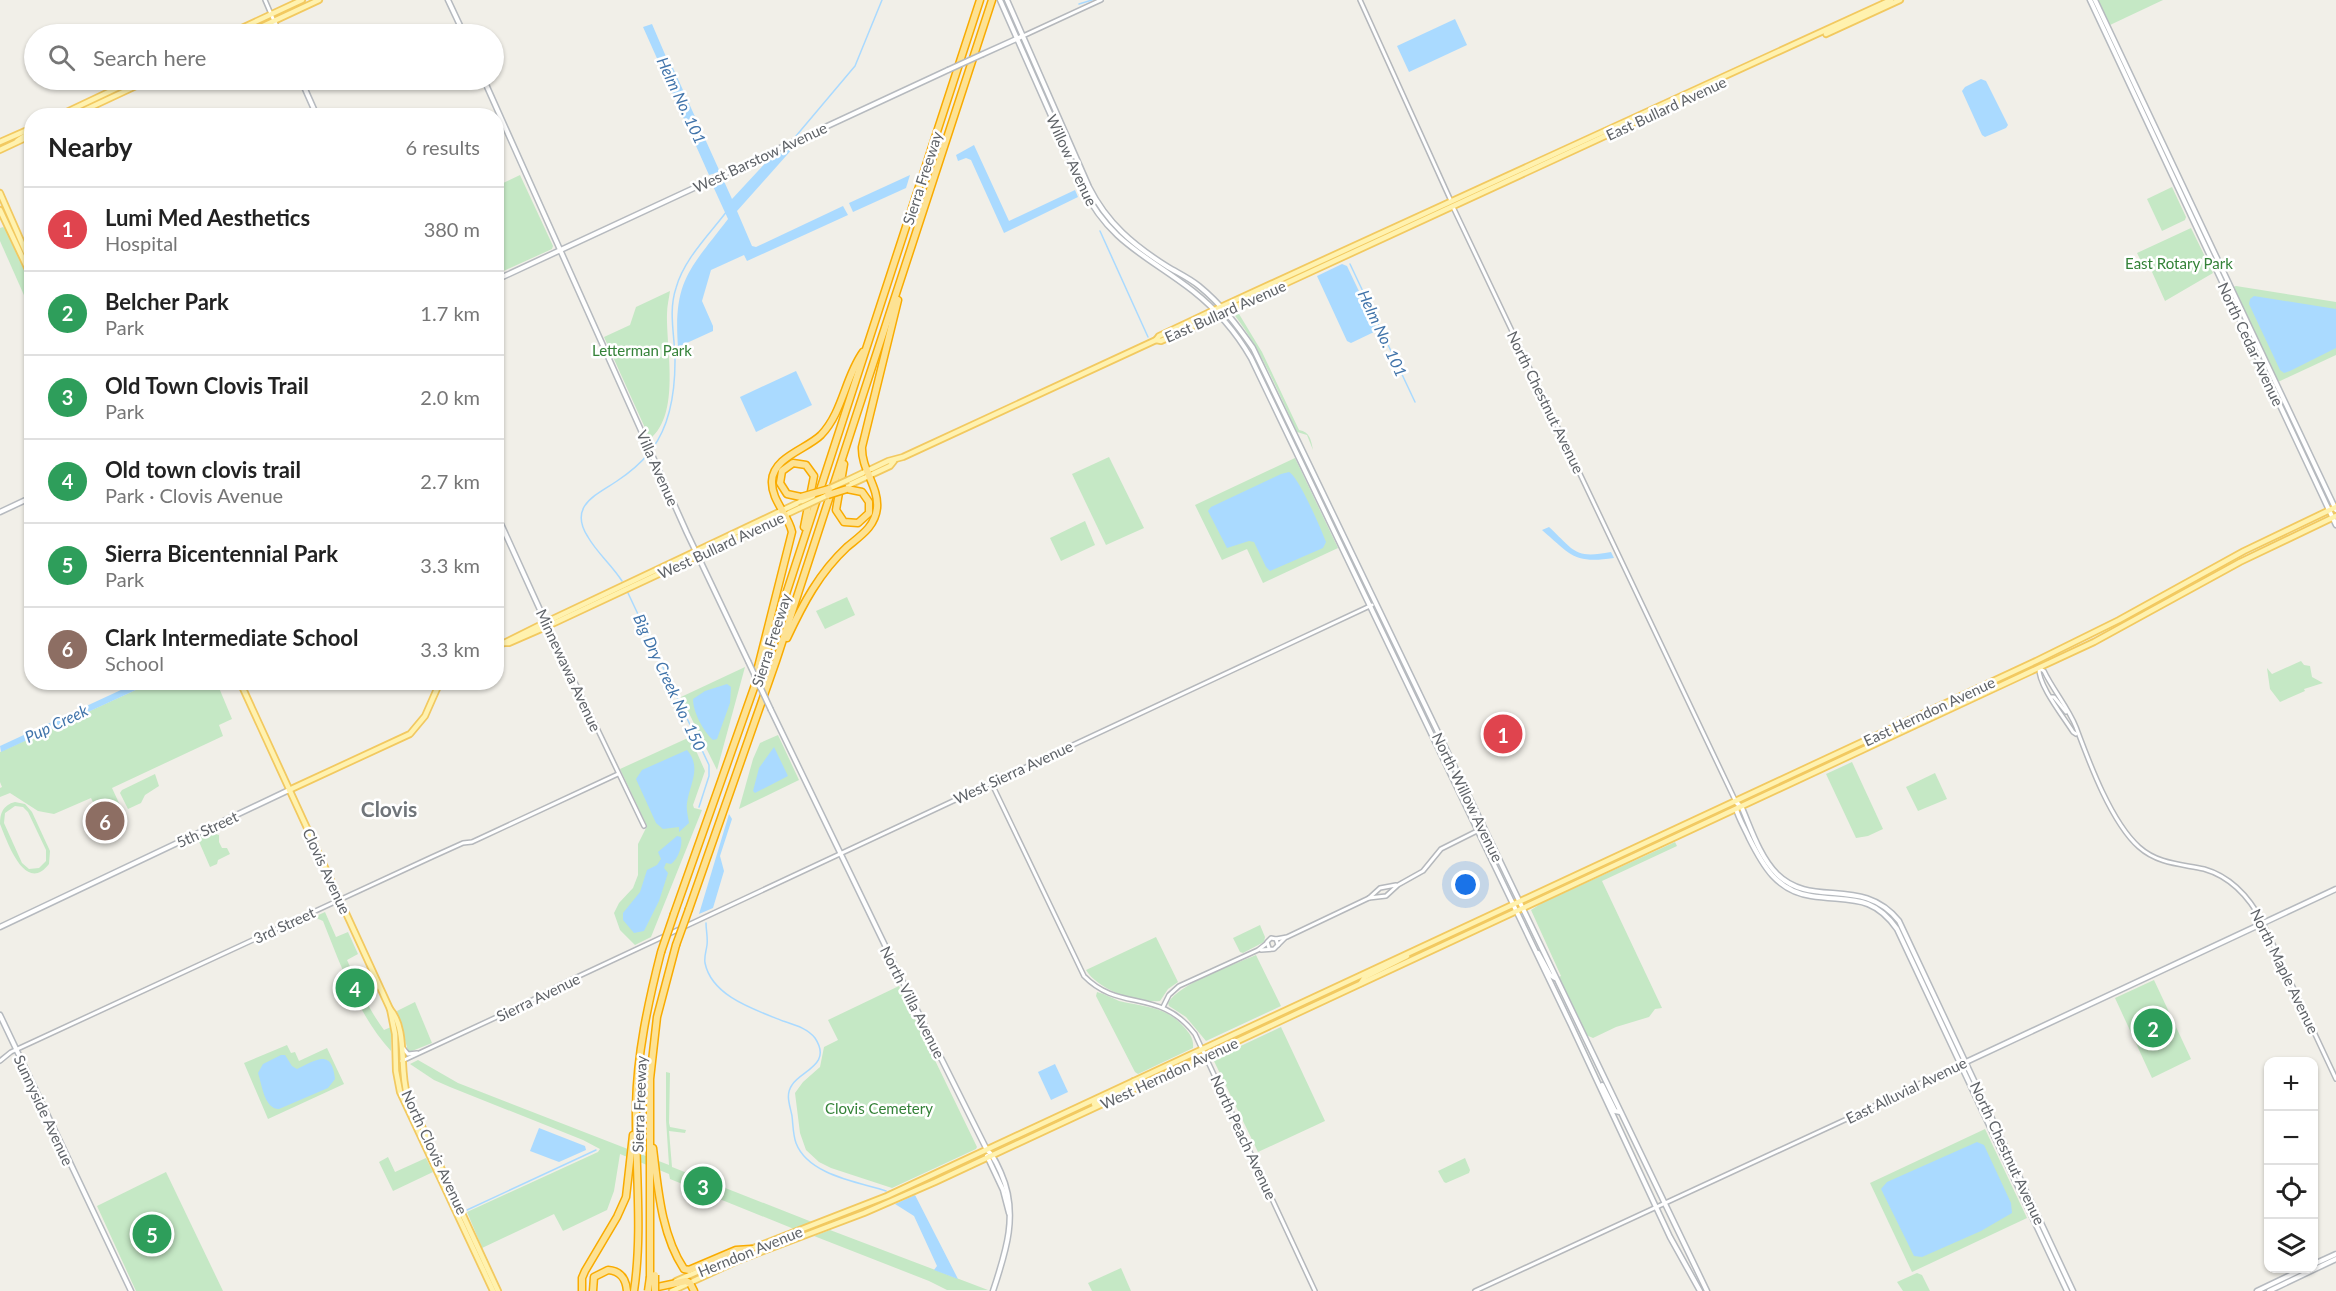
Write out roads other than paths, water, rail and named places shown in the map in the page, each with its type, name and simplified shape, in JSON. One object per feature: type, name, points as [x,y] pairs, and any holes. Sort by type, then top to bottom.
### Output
[{"type":"highway","name":"Sierra Freeway","points":[[629,1290],[635,1283],[637,1246],[633,1168],[637,1077],[649,995],[661,952],[795,566],[980,0]]},
{"type":"highway","name":"Sierra Freeway","points":[[647,1291],[652,1276],[653,1176],[649,1111],[650,1079],[662,993],[676,945],[776,661],[992,0]]},
{"type":"highway","points":[[776,661],[808,594],[826,568],[873,522],[877,501],[867,474],[862,447],[906,266]]},
{"type":"highway","points":[[744,717],[791,540],[790,526],[774,494],[772,480],[774,472],[780,464],[821,435],[833,418],[859,357],[867,347]]},
{"type":"highway","points":[[795,566],[814,476],[806,465],[793,463],[782,471],[780,483],[787,494],[801,499],[828,492],[847,485],[862,492],[869,502],[869,513],[858,523],[851,524],[841,520],[835,506],[854,423]]},
{"type":"highway","points":[[582,1291],[582,1278],[617,1217],[626,1197],[633,1168]]},
{"type":"highway","points":[[653,1176],[666,1225],[684,1269],[689,1270],[736,1250],[751,1249]]},
{"type":"highway","points":[[593,1291],[594,1277],[608,1270],[621,1275],[629,1290]]},
{"type":"highway","points":[[652,1276],[655,1291]]},
{"type":"highway","points":[[647,1291],[675,1281],[690,1283],[694,1291]]},
{"type":"main road","points":[[251,24],[302,0]]},
{"type":"main road","points":[[268,24],[318,0]]},
{"type":"main road","points":[[448,0],[459,24]]},
{"type":"main road","name":"Willow Avenue","points":[[1007,0],[1089,187],[1103,212],[1131,242],[1188,278],[1224,309]]},
{"type":"main road","name":"East Bullard Avenue","points":[[867,474],[890,466],[894,461],[1155,340],[1161,340],[1216,312],[1891,0]]},
{"type":"main road","name":"East Bullard Avenue","points":[[1452,204],[1900,0]]},
{"type":"main road","name":"North Cedar Avenue","points":[[2090,0],[2336,525]]},
{"type":"main road","name":"North Cedar Avenue","points":[[2095,0],[2336,508]]},
{"type":"main road","name":"Willow Avenue","points":[[1000,1],[1083,188],[1098,214],[1126,245],[1194,292],[1216,312]]},
{"type":"main road","name":"West Barstow Avenue","points":[[504,276],[1023,36]]},
{"type":"main road","points":[[77,108],[114,90]]},
{"type":"main road","points":[[89,108],[127,90]]},
{"type":"main road","points":[[305,90],[313,108]]},
{"type":"main road","name":"Villa Avenue","points":[[488,90],[497,108]]},
{"type":"main road","name":"Villa Avenue","points":[[504,125],[697,553],[840,853]]},
{"type":"main road","points":[[0,142],[24,134]]},
{"type":"main road","points":[[0,150],[24,137]]},
{"type":"main road","points":[[0,193],[24,248]]},
{"type":"main road","points":[[0,210],[24,263]]},
{"type":"main road","points":[[14,241],[24,255]]},
{"type":"main road","points":[[2206,249],[2221,274],[2225,276]]},
{"type":"main road","name":"North Willow Avenue","points":[[1224,309],[1253,348],[1432,723],[1478,831],[1516,903],[1523,908],[1707,1291]]},
{"type":"main road","name":"North Willow Avenue","points":[[1216,312],[1248,353],[1431,733],[1474,809],[1516,903],[1516,911],[1656,1208],[1699,1290]]},
{"type":"main road","points":[[1276,410],[1291,436],[1295,438]]},
{"type":"main road","points":[[2293,433],[2308,460],[2313,461]]},
{"type":"main road","points":[[847,485],[867,474]]},
{"type":"main road","name":"West Bullard Avenue","points":[[547,624],[611,597],[761,520],[800,508],[828,492]]},
{"type":"main road","name":"West Bullard Avenue","points":[[547,624],[584,603],[739,536],[783,513],[801,499]]},
{"type":"main road","points":[[0,512],[24,501]]},
{"type":"main road","name":"East Herndon Avenue","points":[[1516,903],[2103,629],[2227,560],[2336,508]]},
{"type":"main road","name":"East Herndon Avenue","points":[[1523,908],[2112,633],[2240,562],[2334,517]]},
{"type":"main road","points":[[739,536],[760,523],[761,520]]},
{"type":"main road","name":"Minnewawa Avenue","points":[[504,530],[547,624]]},
{"type":"main road","points":[[611,597],[612,593],[633,581]]},
{"type":"main road","points":[[564,618],[582,607],[584,603]]},
{"type":"main road","points":[[504,644],[509,644],[547,624]]},
{"type":"main road","name":"Clovis Avenue","points":[[244,690],[390,1009],[399,1063]]},
{"type":"main road","name":"5th Street","points":[[0,927],[414,730],[425,716],[436,690]]},
{"type":"main road","points":[[1414,697],[1418,699],[1432,723]]},
{"type":"main road","name":"North Chestnut Avenue","points":[[1736,802],[1761,861],[1781,884],[1799,893],[1812,896],[1860,900],[1871,904],[1887,915],[1902,938],[1964,1063],[2070,1291]]},
{"type":"main road","name":"North Chestnut Avenue","points":[[1739,809],[1775,876],[1792,885],[1816,891],[1866,897],[1885,907],[1894,916],[1906,934],[2055,1267],[2070,1291]]},
{"type":"main road","name":"North Villa Avenue","points":[[840,853],[987,1150],[1002,1190],[1010,1214],[1007,1246],[993,1291]]},
{"type":"main road","name":"East Alluvial Avenue","points":[[1964,1063],[2336,889]]},
{"type":"main road","name":"West Herndon Avenue","points":[[813,1226],[887,1196],[1516,903]]},
{"type":"main road","name":"West Herndon Avenue","points":[[814,1232],[873,1209],[990,1157],[1523,908]]},
{"type":"main road","points":[[1534,948],[1550,975],[1555,978]]},
{"type":"main road","points":[[1361,983],[1365,977],[1401,960],[1414,950]]},
{"type":"main road","points":[[1549,980],[1553,981],[1570,1009]]},
{"type":"main road","name":"North Clovis Avenue","points":[[390,1009],[397,1020],[401,1045],[397,1080],[493,1291]]},
{"type":"main road","name":"Sunnyside Avenue","points":[[0,1015],[131,1291]]},
{"type":"main road","name":"North Clovis Avenue","points":[[399,1063],[407,1094],[498,1291]]},
{"type":"main road","points":[[1594,1075],[1615,1111],[1620,1112]]},
{"type":"main road","points":[[1080,1114],[1097,1102],[1133,1086],[1134,1081]]},
{"type":"main road","name":"Herndon Avenue","points":[[655,1291],[751,1249],[813,1226]]},
{"type":"main road","name":"Herndon Avenue","points":[[672,1291],[745,1258],[814,1232]]},
{"type":"main road","points":[[2318,1262],[2335,1256]]},
{"type":"main road","points":[[2269,1291],[2325,1265],[2335,1256]]},
{"type":"main road","points":[[2257,1291],[2296,1273]]},
{"type":"street","points":[[265,0],[274,21]]},
{"type":"street","points":[[1023,36],[1101,0]]},
{"type":"street","name":"North Chestnut Avenue","points":[[1360,0],[1452,204],[1736,802]]},
{"type":"street","name":"West Sierra Avenue","points":[[655,941],[1371,606]]},
{"type":"street","name":"Minnewawa Avenue","points":[[547,624],[644,826]]},
{"type":"street","name":"North Maple Avenue","points":[[2076,734],[2077,729],[2070,715],[2044,671],[2039,668],[2038,674],[2076,734],[2118,821],[2139,847],[2150,855],[2165,861],[2206,870],[2223,878],[2246,896],[2263,923],[2336,1079]]},
{"type":"street","points":[[2051,697],[2054,697],[2070,715]]},
{"type":"street","name":"3rd Street","points":[[0,1061],[16,1050],[463,843],[472,842],[618,774]]},
{"type":"street","name":"North Peach Avenue","points":[[991,782],[1084,976],[1099,988],[1117,997],[1151,1002],[1163,1007],[1184,1021],[1203,1049],[1315,1291]]},
{"type":"street","points":[[1369,898],[1384,897],[1398,885],[1423,871],[1441,849],[1483,828]]},
{"type":"street","points":[[1163,1007],[1169,995],[1179,986],[1258,950],[1269,939],[1287,937],[1369,898],[1380,888],[1398,885]]},
{"type":"street","points":[[1386,888],[1388,893]]},
{"type":"street","points":[[1377,892],[1380,897]]},
{"type":"street","points":[[1258,950],[1274,949],[1287,937]]},
{"type":"street","points":[[1276,939],[1278,945]]},
{"type":"street","name":"Sierra Avenue","points":[[399,1063],[655,941]]},
{"type":"street","points":[[1267,943],[1269,948]]},
{"type":"street","points":[[401,1045],[408,1054],[422,1052]]},
{"type":"street","name":"East Alluvial Avenue","points":[[1475,1291],[1964,1063]]},
{"type":"water","points":[[1455,19],[1467,45],[1409,72],[1397,46]]},
{"type":"water","points":[[652,24],[720,172],[709,175],[643,27]]},
{"type":"water","points":[[1981,79],[1986,81],[2008,125],[1985,137],[1962,91]]},
{"type":"water","points":[[974,145],[1009,221],[1075,190],[1078,197],[1004,233],[971,160],[966,158],[958,161],[956,155]]},
{"type":"water","points":[[794,147],[737,211],[752,246],[756,247],[843,206],[848,215],[747,261],[744,255],[711,270],[702,301],[713,331],[678,347],[678,306],[687,277],[703,251],[728,219],[712,184],[723,179],[732,199],[771,157]]},
{"type":"water","points":[[910,175],[906,188],[853,212],[849,203]]},
{"type":"water","points":[[1342,264],[1347,266],[1376,327],[1374,332],[1351,343],[1347,341],[1317,276]]},
{"type":"water","points":[[2254,296],[2336,309],[2336,348],[2284,373],[2280,370],[2249,304],[2250,299]]},
{"type":"water","points":[[796,371],[812,405],[756,432],[740,397]]},
{"type":"water","points":[[1289,472],[1304,493],[1326,542],[1323,548],[1270,571],[1254,542],[1249,541],[1227,548],[1208,511],[1211,507]]},
{"type":"water","points":[[1549,527],[1576,551],[1589,554],[1611,552],[1614,558],[1590,560],[1574,556],[1542,530]]},
{"type":"water","points":[[727,684],[731,687],[730,703],[717,739],[713,740],[699,721],[693,699],[705,691]]},
{"type":"water","name":"Pup Creek","points":[[121,690],[136,690],[1,752],[0,746]]},
{"type":"water","points":[[774,747],[788,776],[755,793],[753,791],[759,768]]},
{"type":"water","points":[[687,750],[694,763],[694,776],[687,805],[689,823],[679,832],[679,827],[663,829],[656,823],[636,779],[642,770]]},
{"type":"water","points":[[729,814],[732,819],[720,856],[724,871],[713,908],[699,914]]},
{"type":"water","points":[[677,836],[681,837],[681,848],[674,862],[666,863],[664,868],[668,873],[659,901],[644,931],[634,933],[623,920],[623,913],[640,892],[647,870],[657,865],[661,859],[658,852]]},
{"type":"water","points":[[285,1055],[292,1066],[297,1069],[317,1060],[327,1060],[333,1069],[335,1079],[328,1088],[279,1109],[274,1108],[267,1101],[258,1073],[263,1064]]},
{"type":"water","points":[[1055,1064],[1068,1092],[1051,1100],[1038,1072]]},
{"type":"water","points":[[539,1128],[585,1146],[586,1150],[559,1162],[530,1151]]},
{"type":"water","points":[[1977,1142],[1984,1145],[2011,1203],[2012,1213],[1981,1231],[1922,1257],[1914,1256],[1881,1189],[1887,1182]]},
{"type":"water","points":[[915,1195],[958,1279],[934,1270],[937,1266],[914,1216],[895,1204]]},
{"type":"waterway","name":"Big Dry Creek No. 150","points":[[796,136],[855,66],[882,0]]},
{"type":"waterway","points":[[1079,4],[1092,0]]},
{"type":"waterway","name":"Big Dry Creek No. 150","points":[[652,449],[667,419],[674,384],[672,315],[676,288],[691,257],[727,211]]},
{"type":"waterway","name":"Helm No. 101","points":[[1100,231],[1148,337]]},
{"type":"waterway","name":"Helm No. 101","points":[[1350,264],[1415,402]]},
{"type":"waterway","name":"Big Dry Creek No. 150","points":[[622,581],[592,543],[581,517],[583,509],[593,497],[630,472],[649,453]]},
{"type":"waterway","name":"Big Dry Creek No. 150","points":[[628,593],[709,765],[709,776],[699,807]]},
{"type":"waterway","name":"Big Dry Creek No. 150","points":[[706,923],[705,963],[716,985],[736,1001],[748,1007],[805,1029],[815,1038],[820,1047],[818,1061],[796,1080],[789,1093],[794,1137],[802,1154],[811,1163],[835,1176],[886,1191]]},
{"type":"waterway","points":[[467,1210],[596,1150]]},
{"type":"place","name":"Lumi Med Aesthetics","points":[[1503,734]]},
{"type":"place","name":"Clark Intermediate School","points":[[105,821]]},
{"type":"place","name":"Old town clovis trail","points":[[355,988]]},
{"type":"place","name":"Belcher Park","points":[[2153,1028]]},
{"type":"place","name":"Old Town Clovis Trail","points":[[703,1186]]},
{"type":"place","name":"Sierra Bicentennial Park","points":[[152,1234]]},
{"type":"district","name":"Clovis","points":[[389,808]]},
{"type":"park label","name":"East Rotary Park","points":[[2179,263]]},
{"type":"park label","name":"Letterman Park","points":[[642,350]]},
{"type":"park label","name":"Clovis Cemetery","points":[[879,1108]]}]
